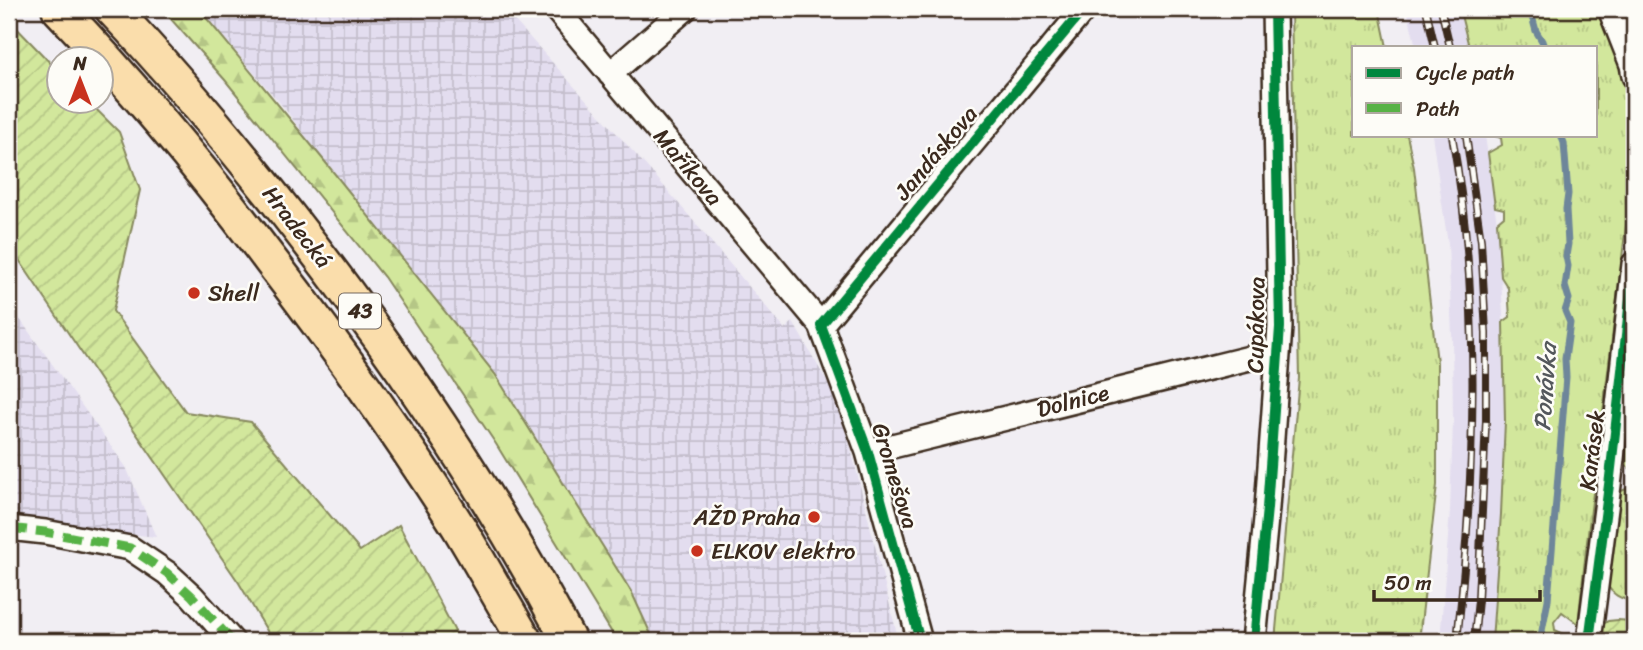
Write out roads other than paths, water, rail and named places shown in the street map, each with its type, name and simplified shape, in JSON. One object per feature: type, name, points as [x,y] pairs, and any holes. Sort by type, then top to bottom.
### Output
[{"type":"highway","name":"43","points":[[59,9],[161,122],[321,326],[459,528],[525,641]]},
{"type":"highway","name":"Hradecká","points":[[112,9],[224,134],[338,279],[398,363],[461,459],[569,641]]},
{"type":"street","name":"Maříkova","points":[[556,9],[821,325]]},
{"type":"street","points":[[610,74],[685,9]]},
{"type":"street","name":"Jandáskova","points":[[821,325],[1084,9]]},
{"type":"street","name":"Cupákova","points":[[1254,641],[1278,351],[1274,9]]},
{"type":"street","points":[[1611,9],[1634,76]]},
{"type":"street","name":"Karásek","points":[[1589,641],[1634,264]]},
{"type":"street","name":"Gromešova","points":[[821,325],[868,452],[920,641]]},
{"type":"street","name":"Dolnice","points":[[868,452],[1278,351]]},
{"type":"street","points":[[9,528],[131,548],[167,573],[192,596],[232,641]]},
{"type":"waterway","name":"Ponávka","points":[[1530,9],[1544,46]]},
{"type":"waterway","name":"Ponávka","points":[[1540,641],[1548,600],[1566,377],[1565,359],[1570,323],[1565,311],[1569,299],[1565,286],[1568,266],[1568,194],[1561,136]]},
{"type":"railway","points":[[1426,9],[1435,46]]},
{"type":"railway","points":[[1441,9],[1450,46]]},
{"type":"railway","points":[[1452,136],[1462,198],[1472,324],[1468,515],[1457,641]]},
{"type":"railway","points":[[1466,136],[1481,241],[1486,333],[1486,421],[1474,641]]},
{"type":"place","name":"Shell","points":[[194,293]]},
{"type":"place","name":"AŽD Praha","points":[[814,517]]},
{"type":"place","name":"ELKOV elektro","points":[[697,551]]}]
